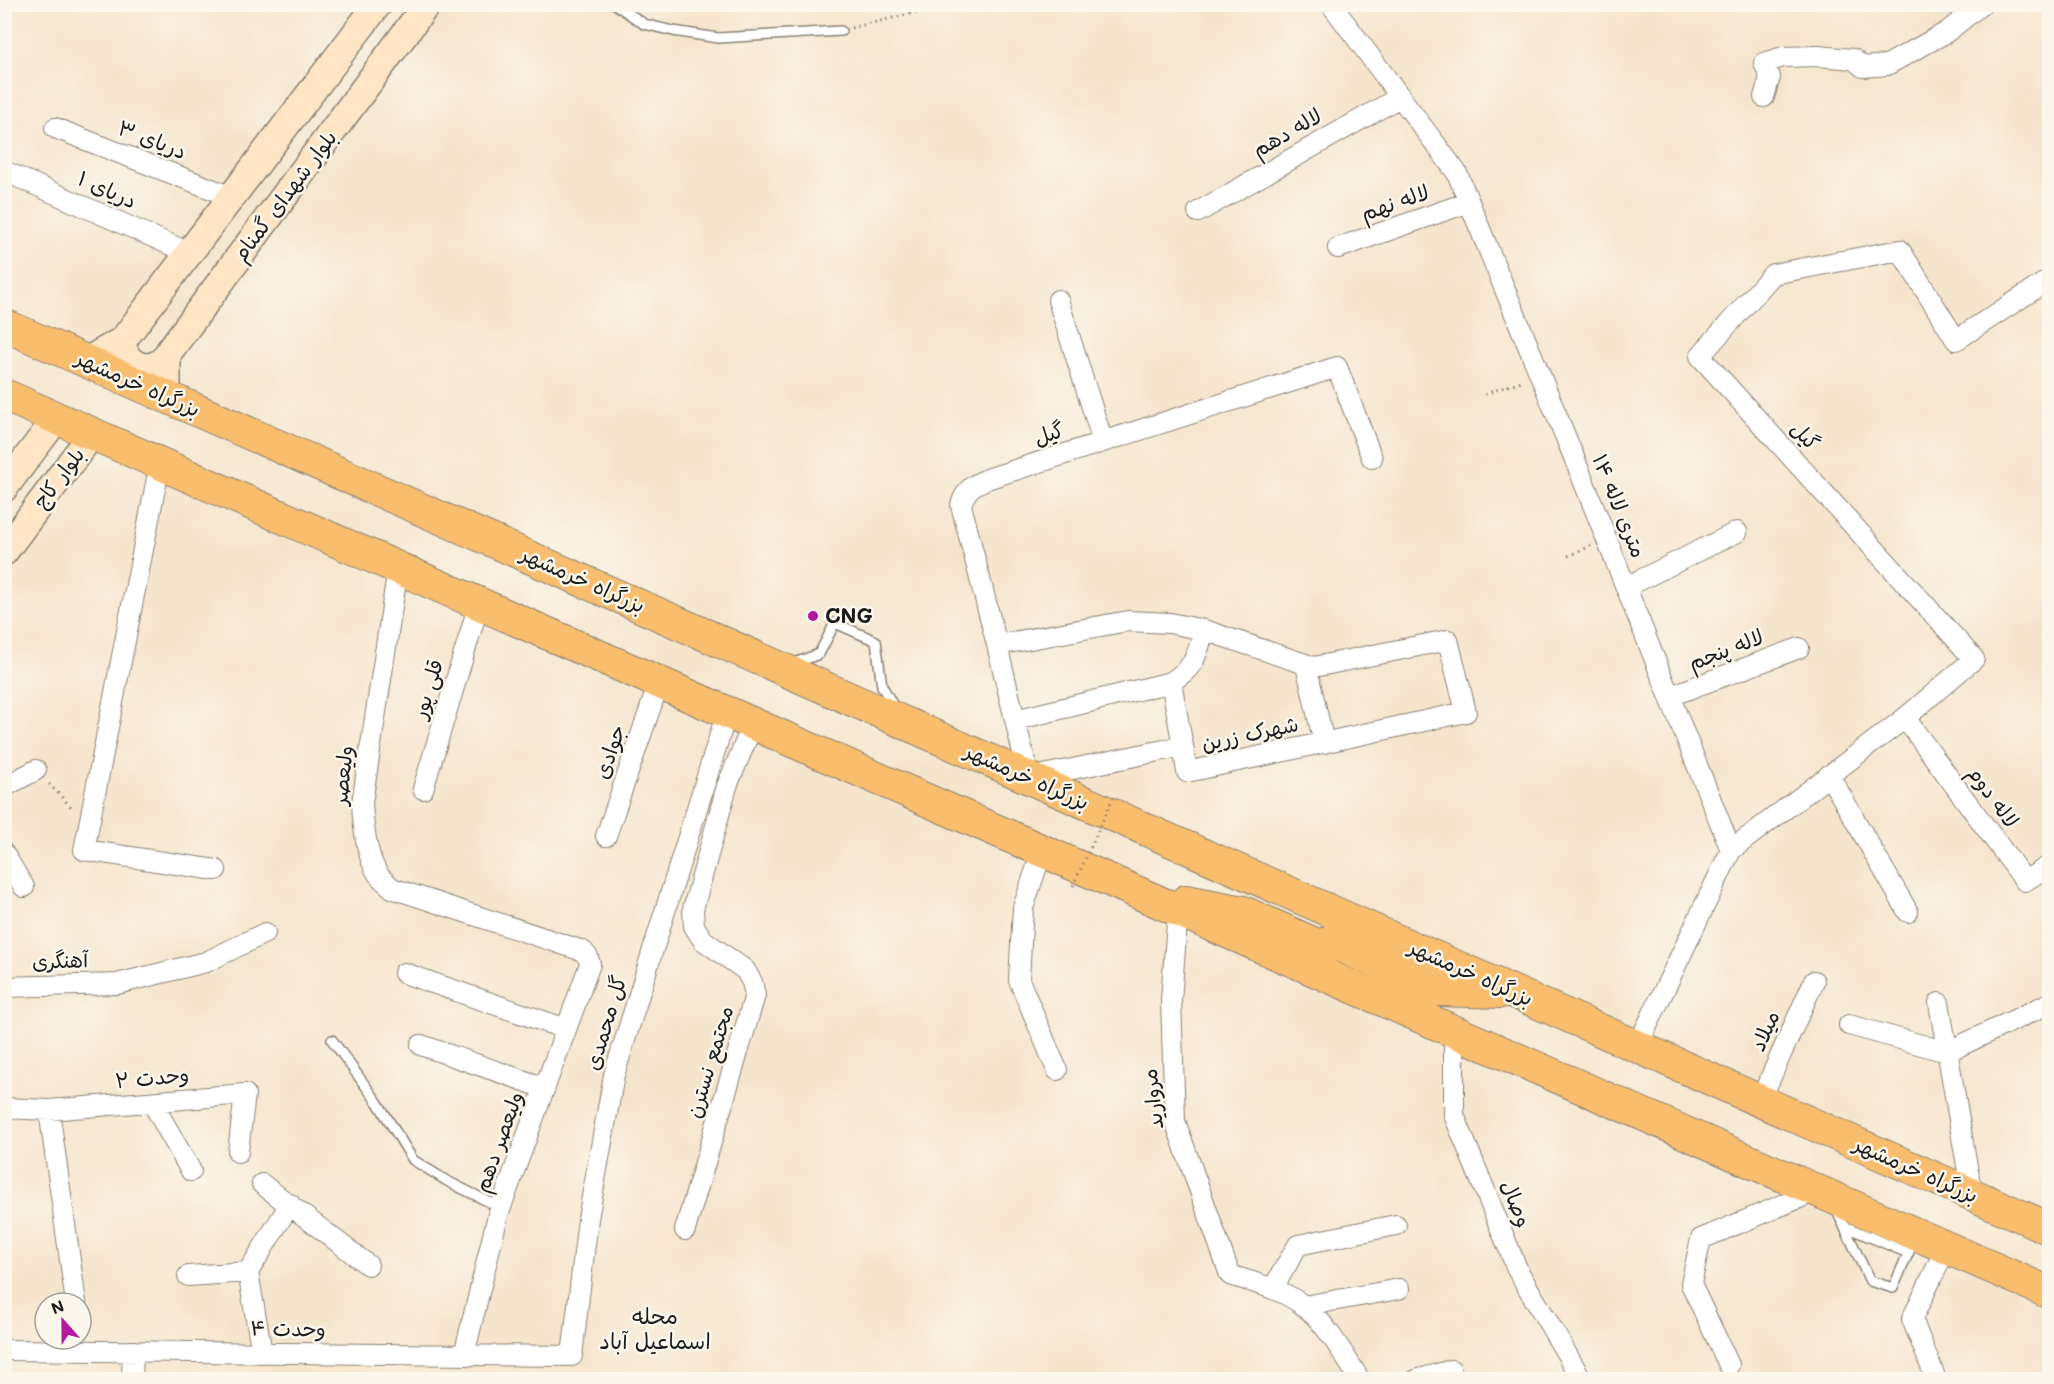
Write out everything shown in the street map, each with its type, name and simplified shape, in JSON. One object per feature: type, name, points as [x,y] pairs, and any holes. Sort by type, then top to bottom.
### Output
[{"type":"highway","name":"بزرگراه خرمشهر","points":[[4,325],[1029,778],[1328,944],[1454,1032],[1823,1194],[1912,1244],[1946,1248],[2049,1293]]},
{"type":"highway","name":"بزرگراه خرمشهر","points":[[4,395],[1178,910],[1328,944],[1514,992],[2049,1229]]},
{"type":"highway","points":[[1141,894],[1243,912],[1328,944]]},
{"type":"main road","name":"بلوار شهدای گمنام","points":[[87,361],[123,340],[378,4]]},
{"type":"main road","name":"بلوار شهدای گمنام","points":[[167,355],[427,4]]},
{"type":"main road","points":[[123,340],[123,349],[128,358],[139,366],[157,365],[167,355]]},
{"type":"main road","points":[[167,355],[167,396]]},
{"type":"main road","name":"بلوار کاج","points":[[4,488],[57,418]]},
{"type":"main road","name":"بلوار کاج","points":[[4,552],[92,434]]},
{"type":"main road","points":[[27,458],[34,455],[47,458],[56,468],[55,482]]},
{"type":"street","name":"۱۴ متری لاله","points":[[1331,4],[1456,173],[1731,849]]},
{"type":"street","points":[[1764,97],[1770,77],[1764,63],[1783,57],[1853,59],[1863,67],[1887,65],[1947,32],[1982,4]]},
{"type":"street","name":"لاله دهم","points":[[1198,212],[1400,97]]},
{"type":"street","name":"دریای ۳","points":[[55,128],[232,197]]},
{"type":"street","name":"دریای ۱","points":[[4,171],[189,253]]},
{"type":"street","name":"لاله نهم","points":[[1338,248],[1469,202]]},
{"type":"street","name":"گیل","points":[[1731,849],[1905,718],[1974,658],[1700,356],[1773,274],[1900,250],[1956,340],[2049,279]]},
{"type":"street","points":[[1058,300],[1103,442]]},
{"type":"street","name":"گیل","points":[[1029,778],[961,505],[964,494],[972,486],[990,478],[1337,367],[1372,459]]},
{"type":"street","points":[[160,463],[84,850],[216,870]]},
{"type":"street","points":[[1626,588],[1737,532]]},
{"type":"street","name":"ولیعصر","points":[[398,568],[362,803],[363,824],[371,856],[380,877],[392,888],[583,951]]},
{"type":"street","name":"قلی پور","points":[[423,789],[479,604]]},
{"type":"street","points":[[997,645],[1128,621],[1170,623],[1204,630],[1306,665],[1324,743]]},
{"type":"street","points":[[1015,720],[1171,682],[1187,672],[1197,656],[1204,630]]},
{"type":"street","name":"شهرک زرین","points":[[1029,778],[1183,746],[1187,772],[1466,712],[1448,640],[1326,666],[1314,668],[1306,665]]},
{"type":"street","name":"لاله پنجم","points":[[1670,696],[1799,648]]},
{"type":"street","points":[[1171,682],[1183,746]]},
{"type":"street","name":"جوادی","points":[[606,836],[659,683]]},
{"type":"street","name":"مجتمع نسترن","points":[[685,1230],[755,995],[752,982],[745,970],[703,940],[694,926],[693,909],[727,786],[740,718]]},
{"type":"street","name":"گل محمدی","points":[[572,1356],[588,1219],[614,1076],[740,718]]},
{"type":"street","name":"لاله دوم","points":[[1905,718],[2025,881],[2049,865]]},
{"type":"street","points":[[4,787],[36,770]]},
{"type":"street","points":[[1829,775],[1908,912]]},
{"type":"street","points":[[1637,1047],[1731,849]]},
{"type":"street","points":[[1042,850],[1023,908],[1019,980],[1058,1070]]},
{"type":"street","points":[[4,854],[24,887]]},
{"type":"street","name":"مروارید","points":[[1178,910],[1171,1000],[1175,1120],[1230,1275],[1273,1288]]},
{"type":"street","name":"آهنگری","points":[[4,987],[117,984],[206,962],[264,933]]},
{"type":"street","name":"ولیعصر دهم","points":[[464,1355],[501,1208],[590,964],[583,951]]},
{"type":"street","points":[[404,973],[566,1029]]},
{"type":"street","name":"میلاد","points":[[1760,1101],[1814,981]]},
{"type":"street","points":[[1939,1003],[1972,1195]]},
{"type":"street","points":[[1849,1025],[1947,1052],[2049,1003]]},
{"type":"street","name":"وصال","points":[[1454,1032],[1454,1115],[1518,1271],[1582,1380]]},
{"type":"street","points":[[421,1045],[545,1088]]},
{"type":"street","name":"وحدت ۲","points":[[4,1108],[50,1110],[244,1094],[238,1152]]},
{"type":"street","points":[[153,1102],[191,1171]]},
{"type":"street","points":[[50,1110],[74,1291]]},
{"type":"street","points":[[262,1184],[368,1265]]},
{"type":"street","points":[[1729,1365],[1691,1284],[1701,1239],[1823,1194]]},
{"type":"street","points":[[262,1353],[248,1272],[290,1204]]},
{"type":"street","points":[[1360,1380],[1329,1334],[1304,1306],[1273,1288],[1298,1245],[1396,1225]]},
{"type":"street","points":[[1934,1374],[1912,1319],[1946,1248]]},
{"type":"street","points":[[188,1276],[248,1272]]},
{"type":"street","points":[[1304,1306],[1399,1289]]},
{"type":"street","name":"وحدت ۴","points":[[93,1346],[133,1351],[572,1356]]},
{"type":"street","name":"وحدت ۴","points":[[4,1350],[33,1348]]},
{"type":"street","points":[[132,1380],[133,1351]]},
{"type":"street","points":[[1416,1380],[1451,1370]]},
{"type":"lane","points":[[615,4],[644,24],[718,38],[841,31]]},
{"type":"lane","points":[[781,668],[819,654],[835,623],[876,641],[882,686],[902,722]]},
{"type":"lane","points":[[332,1040],[378,1103],[413,1160],[447,1181],[501,1208]]},
{"type":"lane","points":[[1823,1194],[1844,1226],[1870,1281],[1893,1288],[1912,1244],[1844,1226]]},
{"type":"path","points":[[841,31],[951,4]]},
{"type":"path","points":[[1485,394],[1539,374]]},
{"type":"path","points":[[1568,556],[1606,538]]},
{"type":"path","points":[[36,770],[89,826]]},
{"type":"path","points":[[1073,886],[1113,798]]},
{"type":"place","name":"CNG","points":[[813,616]]},
{"type":"district","name":"محله اسماعیل آباد","points":[[655,1328]]}]
